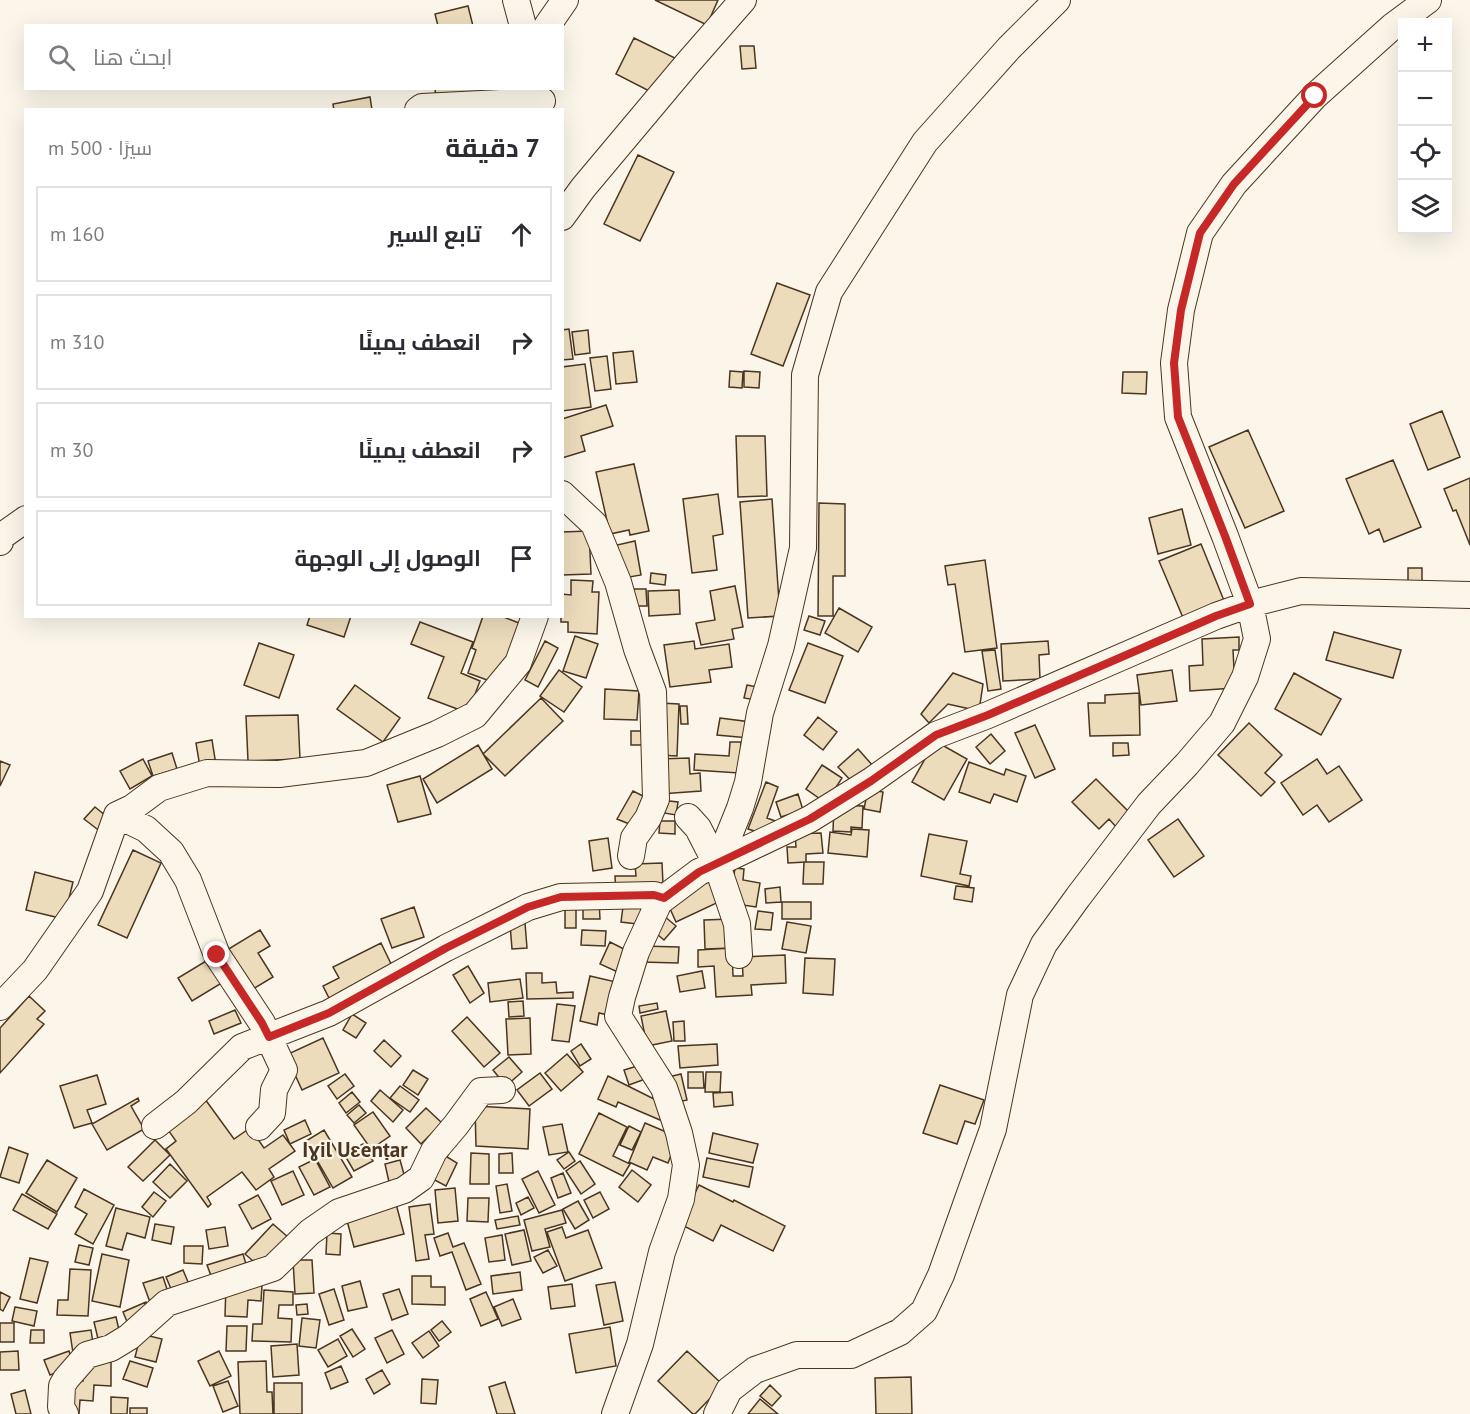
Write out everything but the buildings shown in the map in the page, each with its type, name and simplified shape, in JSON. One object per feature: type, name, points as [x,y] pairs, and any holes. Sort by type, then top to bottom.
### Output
[{"type":"street","points":[[516,0],[522,24]]},
{"type":"street","points":[[548,24],[565,0]]},
{"type":"street","points":[[564,214],[583,188],[743,0]]},
{"type":"street","points":[[717,865],[748,782],[760,713],[781,646],[803,548],[805,375],[829,292],[925,142],[1009,48],[1057,0]]},
{"type":"street","points":[[717,1414],[729,1390],[755,1370],[797,1355],[851,1355],[900,1332],[924,1311],[941,1275],[993,1129],[1020,995],[1044,944],[1149,804],[1222,723],[1245,677],[1257,639],[1250,604],[1178,417],[1174,363],[1181,310],[1200,233],[1234,184],[1315,96],[1393,26],[1428,0]]},
{"type":"street","points":[[421,108],[540,100]]},
{"type":"street","points":[[564,496],[594,524],[618,582],[637,649],[653,692],[656,799],[648,818],[634,838],[631,856]]},
{"type":"street","points":[[0,542],[2,536],[24,520]]},
{"type":"street","points":[[615,1414],[640,1344],[662,1252],[681,1199],[686,1165],[679,1133],[664,1088],[618,1016],[636,952],[659,902],[699,872],[810,819],[871,781],[936,735],[988,715],[1216,616],[1250,604],[1301,591],[1470,595]]},
{"type":"street","points":[[0,1007],[35,970],[90,891],[117,815],[132,808],[159,788],[207,773],[279,774],[366,763],[437,734],[476,715],[518,663],[534,618]]},
{"type":"street","points":[[117,815],[146,829],[171,852],[188,880],[217,955],[269,1037],[284,1070],[274,1090],[272,1113],[259,1127]]},
{"type":"street","points":[[688,817],[698,828],[717,865],[737,924],[739,955]]},
{"type":"street","points":[[155,1126],[186,1102],[242,1047],[329,1013],[446,948],[528,907],[561,897],[654,895],[664,898]]},
{"type":"street","points":[[65,1414],[61,1407],[62,1386],[87,1355],[111,1348],[129,1337],[167,1303],[273,1268],[310,1232],[339,1212],[404,1190],[422,1178],[434,1151],[481,1092],[502,1090]]},
{"type":"district","name":"Iɣil Uɛenṭar","points":[[355,1150]]},
{"type":"route","points":[[217,955],[269,1037],[329,1013],[446,948],[528,907],[561,897],[654,895],[664,898],[699,872],[810,819],[871,781],[936,735],[988,715],[1216,616],[1250,604],[1178,417],[1174,363],[1181,310],[1200,233],[1234,184],[1315,96]]}]
